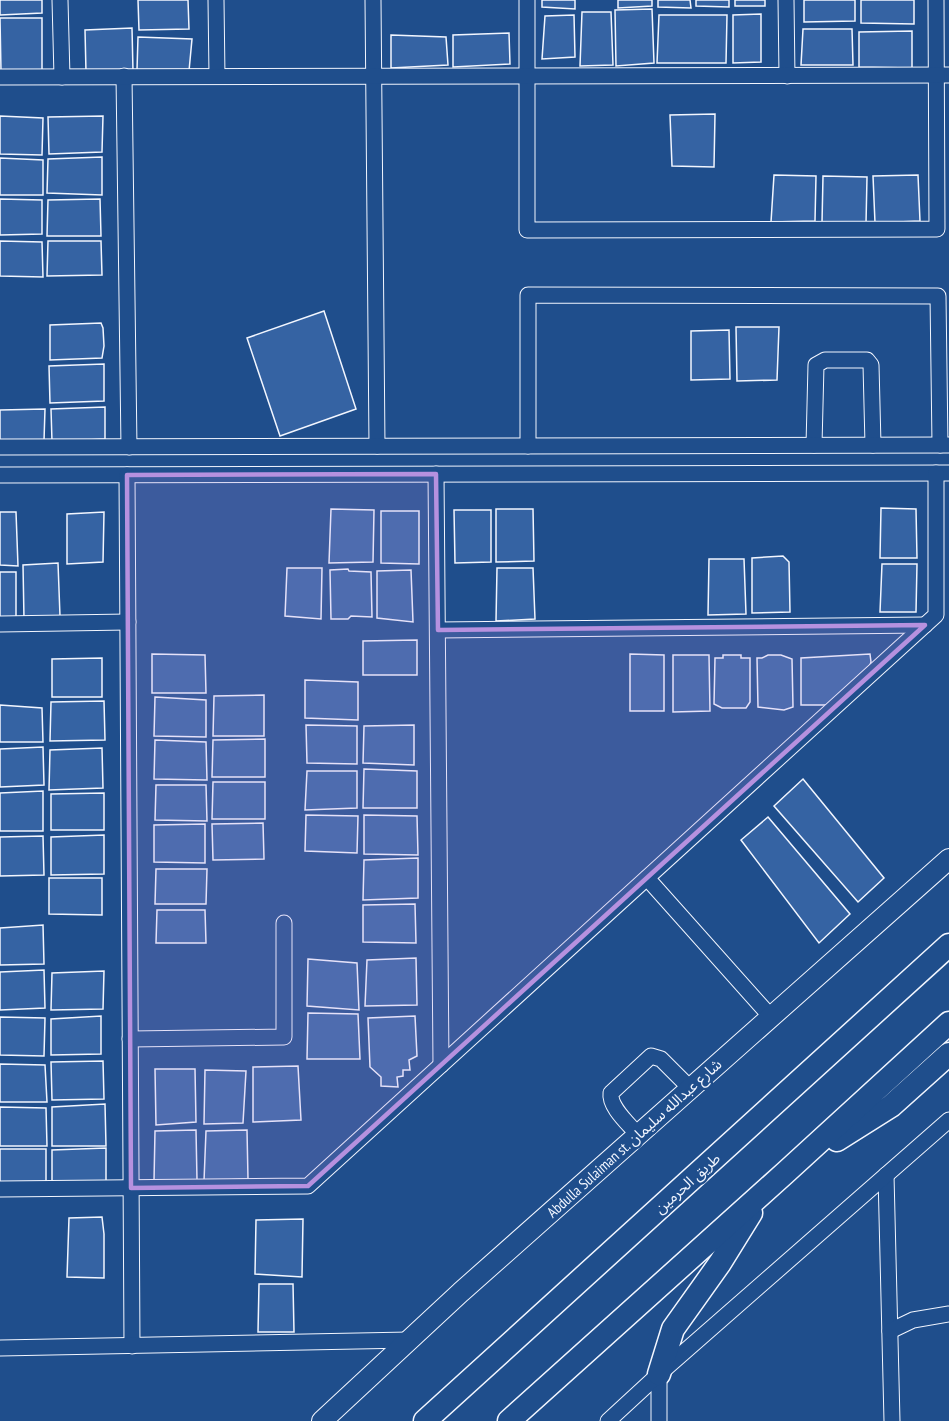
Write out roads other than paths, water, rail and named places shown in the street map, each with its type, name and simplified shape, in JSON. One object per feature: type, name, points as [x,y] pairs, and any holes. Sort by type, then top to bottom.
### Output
[{"type":"highway","name":"طريق الحرمين","points":[[425,1421],[949,945]]},
{"type":"highway","points":[[509,1421],[949,1023]]},
{"type":"highway","points":[[785,1173],[891,1106],[949,1054]]},
{"type":"highway","points":[[659,1374],[673,1329],[720,1263],[765,1190]]},
{"type":"main road","name":"Abdulla Sulaiman st. شارع عبدالله سليمان","points":[[322,1421],[461,1292],[949,859]]},
{"type":"street","points":[[60,0],[62,77]]},
{"type":"street","points":[[216,0],[217,76]]},
{"type":"street","points":[[373,0],[377,446]]},
{"type":"street","points":[[527,0],[527,230],[551,230],[937,229],[943,75],[936,0]]},
{"type":"street","points":[[786,0],[787,76]]},
{"type":"street","points":[[0,77],[943,75]]},
{"type":"street","points":[[124,76],[129,447]]},
{"type":"street","points":[[0,447],[814,446],[945,445],[938,296],[528,295],[528,446]]},
{"type":"street","points":[[814,446],[816,365],[825,360],[867,360],[871,365],[873,445]]},
{"type":"street","points":[[0,476],[943,473],[936,615],[308,1186],[0,1189]]},
{"type":"street","points":[[436,474],[441,1065]]},
{"type":"street","points":[[127,475],[132,1346]]},
{"type":"street","points":[[0,624],[128,622]]},
{"type":"street","points":[[438,630],[925,625]]},
{"type":"street","points":[[647,878],[771,1017]]},
{"type":"street","points":[[130,1039],[284,1037],[284,923]]},
{"type":"street","points":[[638,1135],[613,1105],[610,1098],[611,1093],[651,1056],[661,1059],[690,1088]]},
{"type":"street","points":[[608,1421],[949,1120]]},
{"type":"street","points":[[886,1175],[892,1421]]},
{"type":"street","points":[[890,1331],[913,1320],[949,1314]]},
{"type":"street","points":[[0,1348],[409,1340]]},
{"type":"street","points":[[659,1374],[659,1421]]}]
